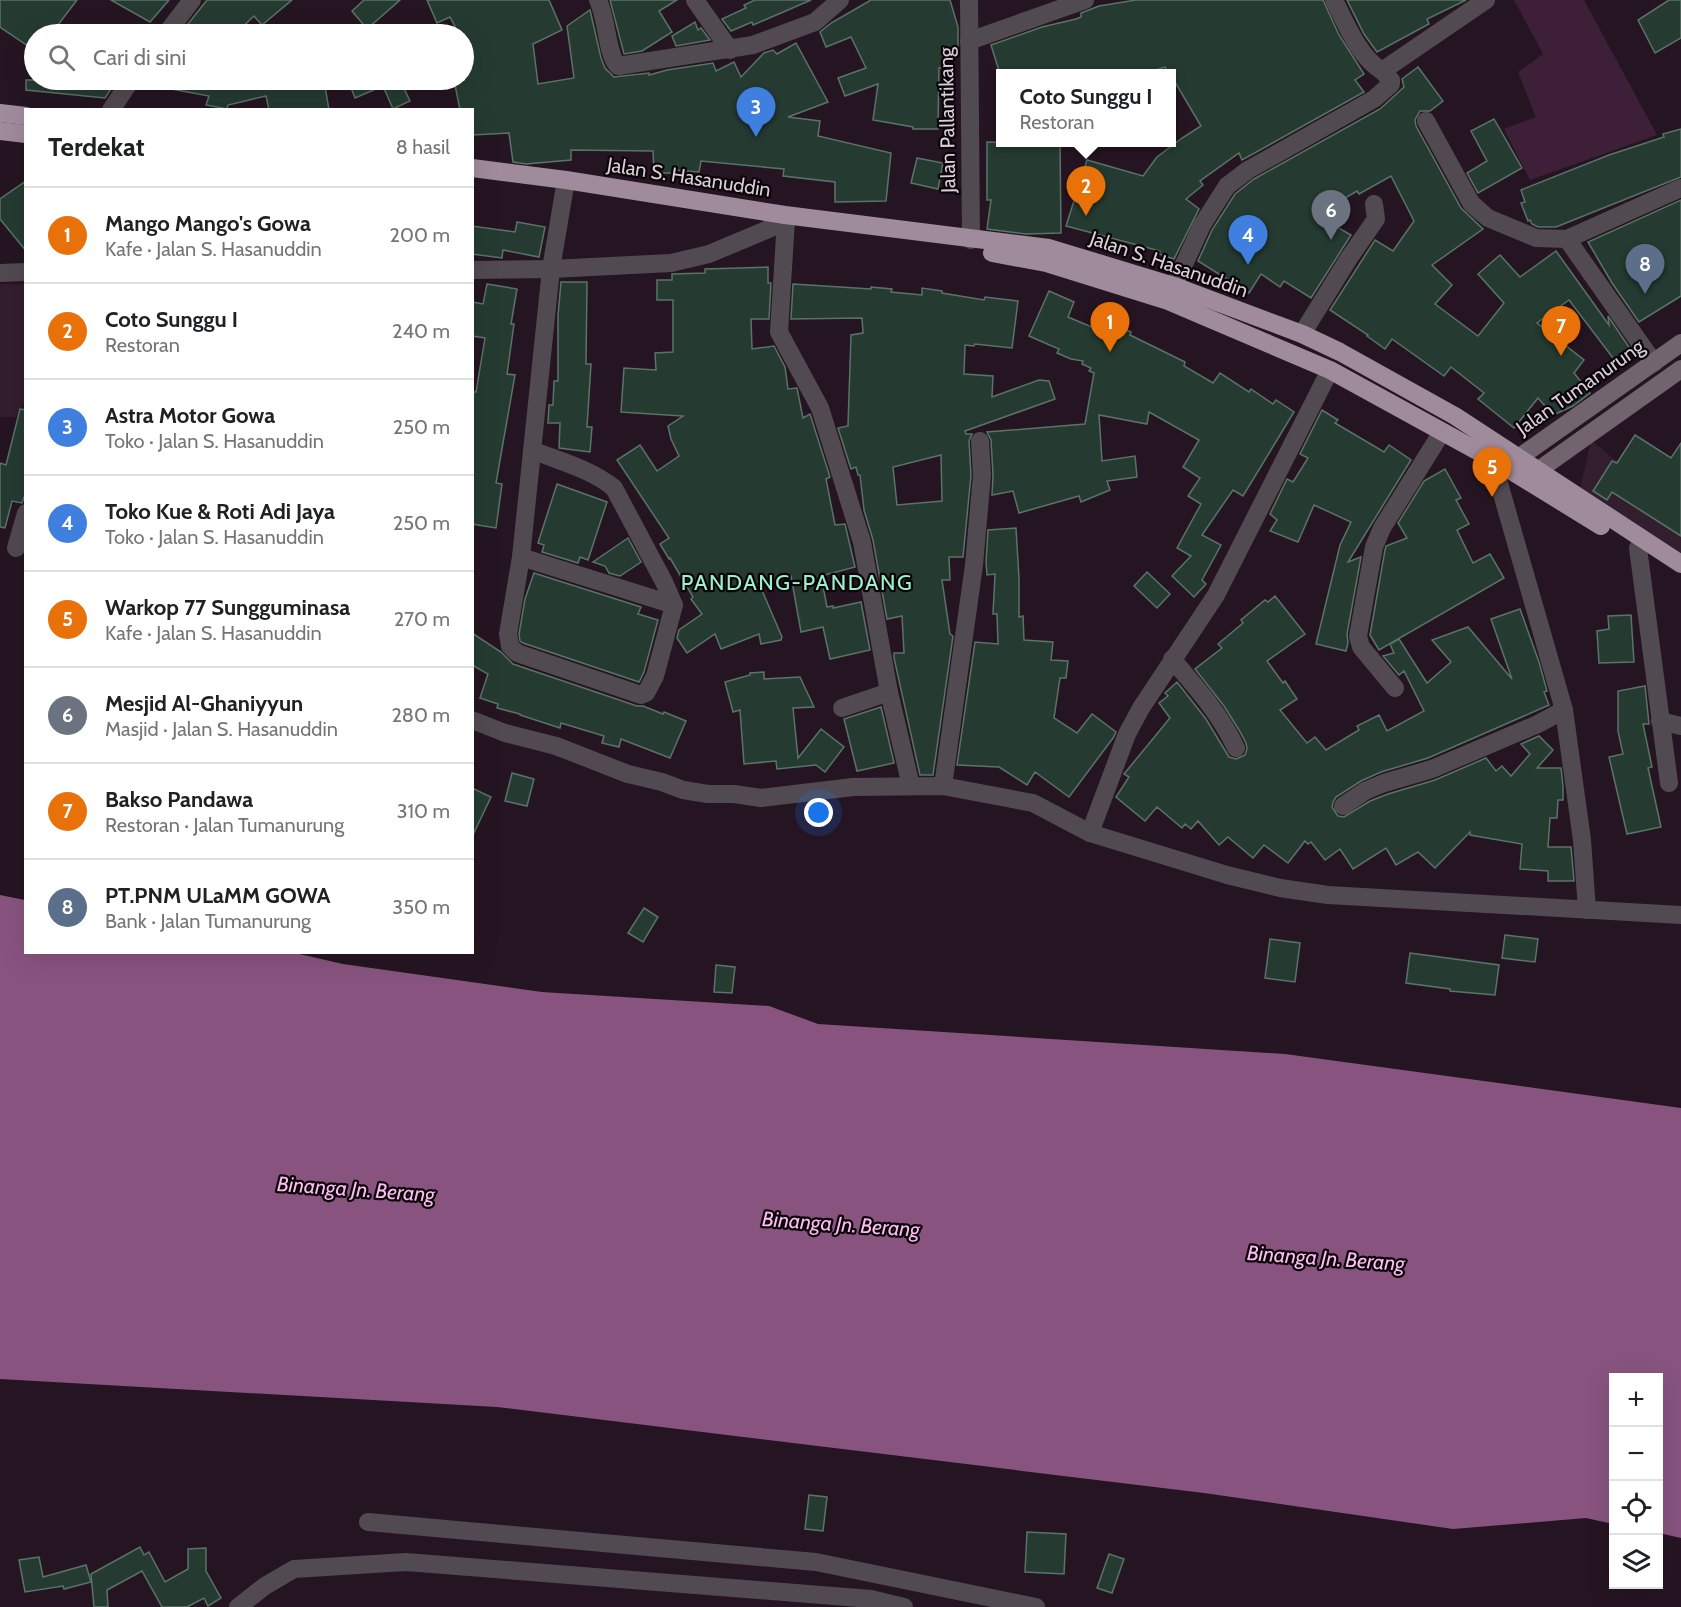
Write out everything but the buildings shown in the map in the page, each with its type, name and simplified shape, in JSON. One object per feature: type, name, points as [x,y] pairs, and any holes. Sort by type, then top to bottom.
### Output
[{"type":"highway","points":[[0,113],[24,116]]},
{"type":"highway","points":[[0,130],[24,134]]},
{"type":"highway","name":"Jalan S. Hasanuddin","points":[[474,168],[785,219],[828,230],[883,232],[1049,248],[1174,286],[1302,334],[1340,352],[1455,416],[1505,461]]},
{"type":"highway","name":"Jalan S. Hasanuddin","points":[[474,181],[565,185]]},
{"type":"highway","name":"Jalan S. Hasanuddin","points":[[883,232],[1046,262],[1168,302],[1330,370],[1442,432],[1505,461],[1681,564]]},
{"type":"highway","name":"Jalan S. Hasanuddin","points":[[1532,476],[1681,576]]},
{"type":"street","points":[[174,24],[192,0]]},
{"type":"street","points":[[598,0],[608,30],[612,59],[618,66],[753,45],[815,22],[840,0]]},
{"type":"street","points":[[695,0],[730,50]]},
{"type":"street","name":"Jalan Pallantikang","points":[[969,0],[971,240]]},
{"type":"street","points":[[969,41],[1085,0]]},
{"type":"street","points":[[1174,286],[1202,225],[1227,186],[1248,170],[1374,99],[1391,84],[1391,80],[1369,60],[1361,49],[1334,0]]},
{"type":"street","points":[[1382,71],[1486,0]]},
{"type":"street","points":[[112,108],[124,90]]},
{"type":"street","points":[[1426,121],[1472,203],[1488,218],[1536,238],[1567,239],[1681,188]]},
{"type":"street","points":[[532,450],[598,477],[614,488],[664,582],[674,605],[652,684],[646,693],[641,694],[517,653],[510,646],[508,634],[521,557],[532,450],[551,269],[565,185]]},
{"type":"street","points":[[1302,334],[1348,258],[1376,219],[1374,204]]},
{"type":"street","points":[[474,270],[671,263],[709,254],[785,219],[779,332],[820,408],[862,542],[889,692],[911,786]]},
{"type":"street","points":[[1567,239],[1654,363]]},
{"type":"street","points":[[0,273],[24,272]]},
{"type":"street","name":"Jalan Tumanurung","points":[[1505,461],[1681,343]]},
{"type":"street","points":[[1532,476],[1681,369]]},
{"type":"street","points":[[1090,833],[1127,734],[1172,659],[1206,613],[1330,370]]},
{"type":"street","points":[[1395,688],[1361,647],[1358,636],[1369,566],[1382,528],[1442,432]]},
{"type":"street","points":[[943,786],[974,565],[981,486],[980,441]]},
{"type":"street","points":[[1505,461],[1564,710],[1582,840],[1587,910]]},
{"type":"street","points":[[14,547],[24,519]]},
{"type":"street","points":[[1638,548],[1669,783]]},
{"type":"street","points":[[521,557],[674,605]]},
{"type":"street","points":[[1172,659],[1214,708],[1236,748]]},
{"type":"street","points":[[842,708],[889,692]]},
{"type":"street","points":[[1343,806],[1365,791],[1432,769],[1538,724],[1564,710]]},
{"type":"street","points":[[474,721],[505,733],[556,746],[628,774],[662,782],[683,790],[708,794],[734,794],[761,798],[853,787],[943,786],[1034,803],[1090,833],[1227,875],[1280,888],[1329,895],[1681,915]]},
{"type":"street","points":[[1660,721],[1681,726]]},
{"type":"street","points":[[368,1522],[816,1562],[994,1602],[1036,1607]]},
{"type":"street","points":[[238,1607],[265,1586],[294,1569],[406,1562],[871,1599],[904,1607]]},
{"type":"shaded area","points":[[1514,0],[1584,0],[1657,135],[1530,180],[1504,129],[1536,117],[1518,72],[1543,54]]},
{"type":"shaded area","points":[[0,284],[24,284],[24,404],[16,417],[0,417]]},
{"type":"shaded area","points":[[1591,440],[1614,459],[1681,491],[1681,560],[1578,498]]},
{"type":"water","name":"Binanga Jn. Berang","points":[[0,895],[24,900],[24,954],[299,954],[343,964],[542,992],[769,1006],[818,1024],[1285,1054],[1681,1108],[1681,1538],[1663,1534],[1663,1373],[1609,1373],[1609,1523],[1586,1518],[1453,1529],[1204,1493],[497,1407],[0,1379]]},
{"type":"place","name":"Astra Motor Gowa","points":[[756,137]]},
{"type":"place","name":"Coto Sunggu I","points":[[1086,216]]},
{"type":"place","name":"Mesjid Al-Ghaniyyun","points":[[1331,240]]},
{"type":"place","name":"Toko Kue & Roti Adi Jaya","points":[[1248,265]]},
{"type":"place","name":"PT.PNM ULaMM GOWA","points":[[1645,294]]},
{"type":"place","name":"Mango Mango's Gowa","points":[[1110,352]]},
{"type":"place","name":"Bakso Pandawa","points":[[1561,356]]},
{"type":"place","name":"Warkop 77 Sungguminasa","points":[[1492,497]]},
{"type":"district","name":"PANDANG-PANDANG","points":[[797,582]]}]
